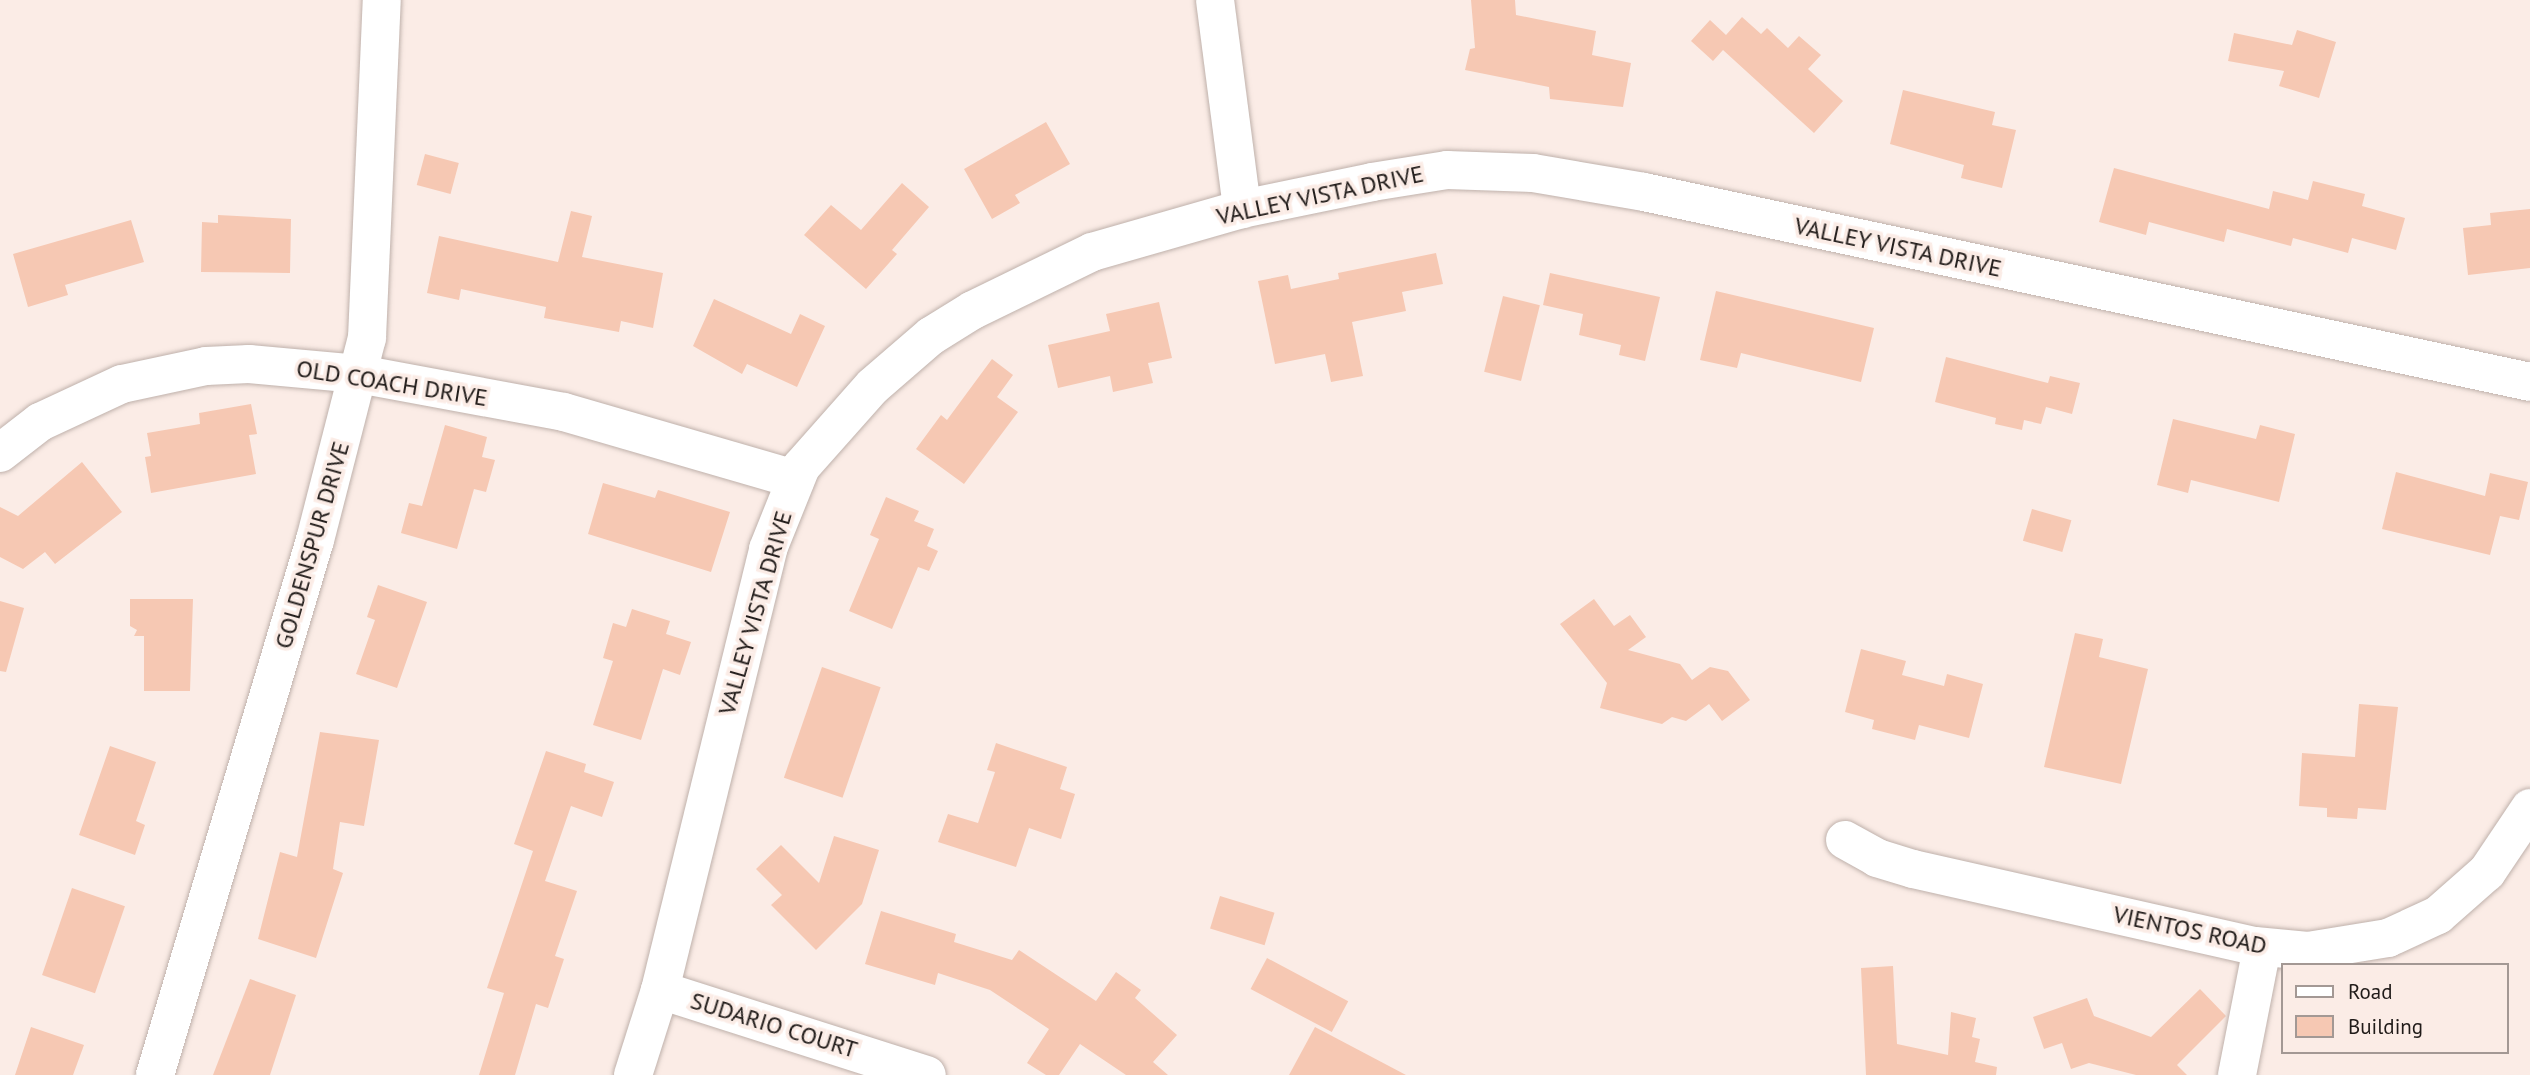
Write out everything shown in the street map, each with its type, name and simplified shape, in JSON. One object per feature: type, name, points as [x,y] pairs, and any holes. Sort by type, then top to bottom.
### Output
[{"type":"street","name":"GOLDENSPUR DRIVE","points":[[155,1075],[315,540],[359,374],[370,303],[382,0]]},
{"type":"street","points":[[1215,0],[1242,209]]},
{"type":"street","name":"VALLEY VISTA DRIVE","points":[[633,1075],[660,990],[735,673],[768,549],[795,479],[842,418],[873,386],[931,336],[972,310],[1092,252],[1242,209],[1447,170],[1533,173],[1658,195],[2530,382]]},
{"type":"street","name":"OLD COACH DRIVE","points":[[0,453],[40,422],[82,400],[163,373],[249,364],[359,374],[564,412],[795,479]]},
{"type":"street","name":"VIENTOS ROAD","points":[[1844,840],[1895,865],[2262,947],[2335,950],[2388,939],[2421,924],[2456,901],[2487,872],[2530,808]]},
{"type":"street","points":[[2237,1075],[2262,947]]},
{"type":"street","name":"SUDARIO COURT","points":[[660,990],[927,1075]]},
{"type":"building","points":[[1471,0],[1515,0],[1516,15],[1596,31],[1592,55],[1631,63],[1623,107],[1550,99],[1549,87],[1465,70],[1470,49],[1475,48]]},
{"type":"building","points":[[1742,17],[1761,34],[1767,28],[1788,48],[1799,36],[1821,55],[1808,69],[1843,101],[1814,133],[1723,50],[1713,61],[1691,41],[1710,20],[1726,35]]},
{"type":"building","points":[[2297,30],[2336,42],[2319,98],[2279,86],[2284,71],[2228,61],[2234,33],[2292,45]]},
{"type":"building","points":[[1903,90],[1995,112],[1992,125],[2016,130],[2002,188],[1961,178],[1964,165],[1890,144]]},
{"type":"building","points":[[1046,122],[1070,164],[1015,195],[1020,203],[992,219],[964,169]]},
{"type":"building","points":[[425,154],[459,163],[451,194],[417,185]]},
{"type":"building","points":[[2114,168],[2269,209],[2273,191],[2308,200],[2313,181],[2365,194],[2362,206],[2405,218],[2396,250],[2352,238],[2348,253],[2293,238],[2291,246],[2227,229],[2224,242],[2149,222],[2146,235],[2099,222]]},
{"type":"building","points":[[902,183],[929,207],[892,250],[897,254],[866,289],[804,235],[831,205],[861,230]]},
{"type":"building","points":[[2530,209],[2530,268],[2468,275],[2463,228],[2491,225],[2490,213]]},
{"type":"building","points":[[571,211],[592,216],[582,257],[663,273],[653,328],[621,321],[619,332],[544,318],[546,307],[461,289],[459,300],[427,293],[439,236],[558,262]]},
{"type":"building","points":[[218,215],[291,219],[290,273],[201,272],[202,222],[218,223]]},
{"type":"building","points":[[131,220],[144,262],[65,285],[68,295],[28,307],[13,254]]},
{"type":"building","points":[[1436,253],[1443,284],[1402,292],[1406,311],[1352,322],[1363,376],[1331,382],[1325,354],[1275,364],[1258,281],[1288,275],[1291,289],[1339,279],[1338,273]]},
{"type":"building","points":[[1550,273],[1660,297],[1645,361],[1619,355],[1621,345],[1579,335],[1583,314],[1543,305]]},
{"type":"building","points":[[1716,291],[1874,328],[1861,382],[1741,353],[1737,368],[1700,360]]},
{"type":"building","points":[[1503,296],[1540,305],[1521,381],[1484,372]]},
{"type":"building","points":[[714,299],[791,334],[800,314],[825,326],[797,387],[747,364],[742,374],[693,346]]},
{"type":"building","points":[[1159,302],[1172,358],[1148,363],[1153,383],[1113,392],[1110,376],[1058,388],[1048,345],[1110,331],[1106,314]]},
{"type":"building","points":[[1946,357],[2048,383],[2050,376],[2080,383],[2072,414],[2046,407],[2041,424],[2024,420],[2022,430],[1995,424],[1996,418],[1935,402]]},
{"type":"building","points":[[992,359],[1013,375],[997,397],[1018,412],[964,484],[916,449],[941,415],[947,420]]},
{"type":"building","points":[[251,404],[257,434],[249,435],[256,474],[151,493],[145,457],[151,456],[147,433],[200,424],[199,413]]},
{"type":"building","points":[[2173,419],[2256,439],[2260,425],[2295,434],[2279,502],[2191,480],[2188,493],[2157,485]]},
{"type":"building","points":[[445,425],[487,437],[482,457],[495,460],[486,492],[474,489],[457,549],[401,533],[409,503],[422,506]]},
{"type":"building","points":[[82,462],[122,512],[55,564],[45,552],[23,569],[0,557],[0,507],[18,516]]},
{"type":"building","points":[[2396,472],[2485,496],[2490,473],[2528,482],[2519,520],[2500,516],[2490,555],[2382,529]]},
{"type":"building","points":[[603,483],[655,498],[658,490],[730,512],[711,572],[588,534]]},
{"type":"building","points":[[886,497],[919,511],[914,521],[934,529],[927,546],[938,551],[929,571],[918,567],[892,629],[849,611],[879,539],[870,535]]},
{"type":"building","points":[[2032,509],[2071,520],[2062,552],[2023,541]]},
{"type":"building","points":[[378,585],[427,602],[397,688],[356,674],[375,620],[367,617]]},
{"type":"building","points":[[130,599],[193,599],[190,691],[144,691],[144,636],[134,636],[137,630],[130,626]]},
{"type":"building","points":[[1594,599],[1614,626],[1630,615],[1646,637],[1628,650],[1680,664],[1692,680],[1710,667],[1728,671],[1750,700],[1722,721],[1709,704],[1686,721],[1672,717],[1662,724],[1600,708],[1607,683],[1560,624]]},
{"type":"building","points":[[0,601],[24,608],[6,672],[0,671]]},
{"type":"building","points":[[632,609],[670,621],[666,634],[691,642],[680,675],[663,669],[641,740],[593,725],[613,661],[603,658],[613,623],[626,627]]},
{"type":"building","points":[[2075,633],[2103,639],[2099,657],[2148,669],[2121,784],[2044,767]]},
{"type":"building","points":[[1861,649],[1906,661],[1902,675],[1944,686],[1947,674],[1983,684],[1969,738],[1919,725],[1915,740],[1872,729],[1874,720],[1845,712]]},
{"type":"building","points":[[822,667],[881,687],[843,798],[784,778]]},
{"type":"building","points":[[2359,704],[2398,707],[2386,810],[2358,808],[2357,819],[2327,817],[2327,808],[2299,806],[2302,753],[2355,757]]},
{"type":"building","points":[[320,732],[379,740],[364,826],[340,822],[333,869],[343,873],[316,958],[258,939],[280,852],[297,857]]},
{"type":"building","points":[[996,743],[1067,767],[1060,789],[1075,794],[1061,839],[1029,828],[1016,867],[938,842],[948,814],[978,823],[995,772],[987,770]]},
{"type":"building","points":[[110,746],[156,762],[136,821],[145,825],[135,855],[79,835]]},
{"type":"building","points":[[546,751],[586,764],[584,772],[614,782],[602,817],[571,806],[545,881],[577,891],[555,956],[564,959],[548,1008],[536,1004],[515,1075],[479,1075],[504,993],[487,988],[533,851],[514,844]]},
{"type":"building","points":[[834,836],[879,850],[862,904],[816,950],[771,905],[782,895],[756,869],[781,845],[819,883]]},
{"type":"building","points":[[72,888],[125,906],[95,993],[42,975]]},
{"type":"building","points":[[1220,896],[1275,913],[1265,945],[1210,929]]},
{"type":"building","points":[[881,911],[956,934],[954,942],[1012,960],[1019,950],[1096,1001],[1116,972],[1141,990],[1135,998],[1177,1035],[1153,1062],[1168,1075],[1126,1075],[1080,1044],[1059,1075],[1046,1075],[1027,1063],[1049,1029],[990,990],[938,973],[935,985],[865,964]]},
{"type":"building","points":[[1267,958],[1348,1001],[1332,1032],[1251,989]]},
{"type":"building","points":[[1893,966],[1897,1044],[1948,1055],[1951,1012],[1976,1018],[1972,1037],[1980,1039],[1975,1062],[1997,1067],[1996,1075],[1866,1075],[1861,968]]},
{"type":"building","points":[[250,979],[296,995],[270,1075],[213,1075]]},
{"type":"building","points":[[2200,989],[2226,1016],[2177,1065],[2187,1075],[2136,1075],[2089,1063],[2071,1069],[2062,1043],[2044,1049],[2033,1017],[2087,998],[2094,1016],[2151,1037]]},
{"type":"building","points":[[31,1027],[84,1045],[73,1075],[15,1075]]},
{"type":"building","points":[[1315,1027],[1406,1075],[1289,1075]]}]
